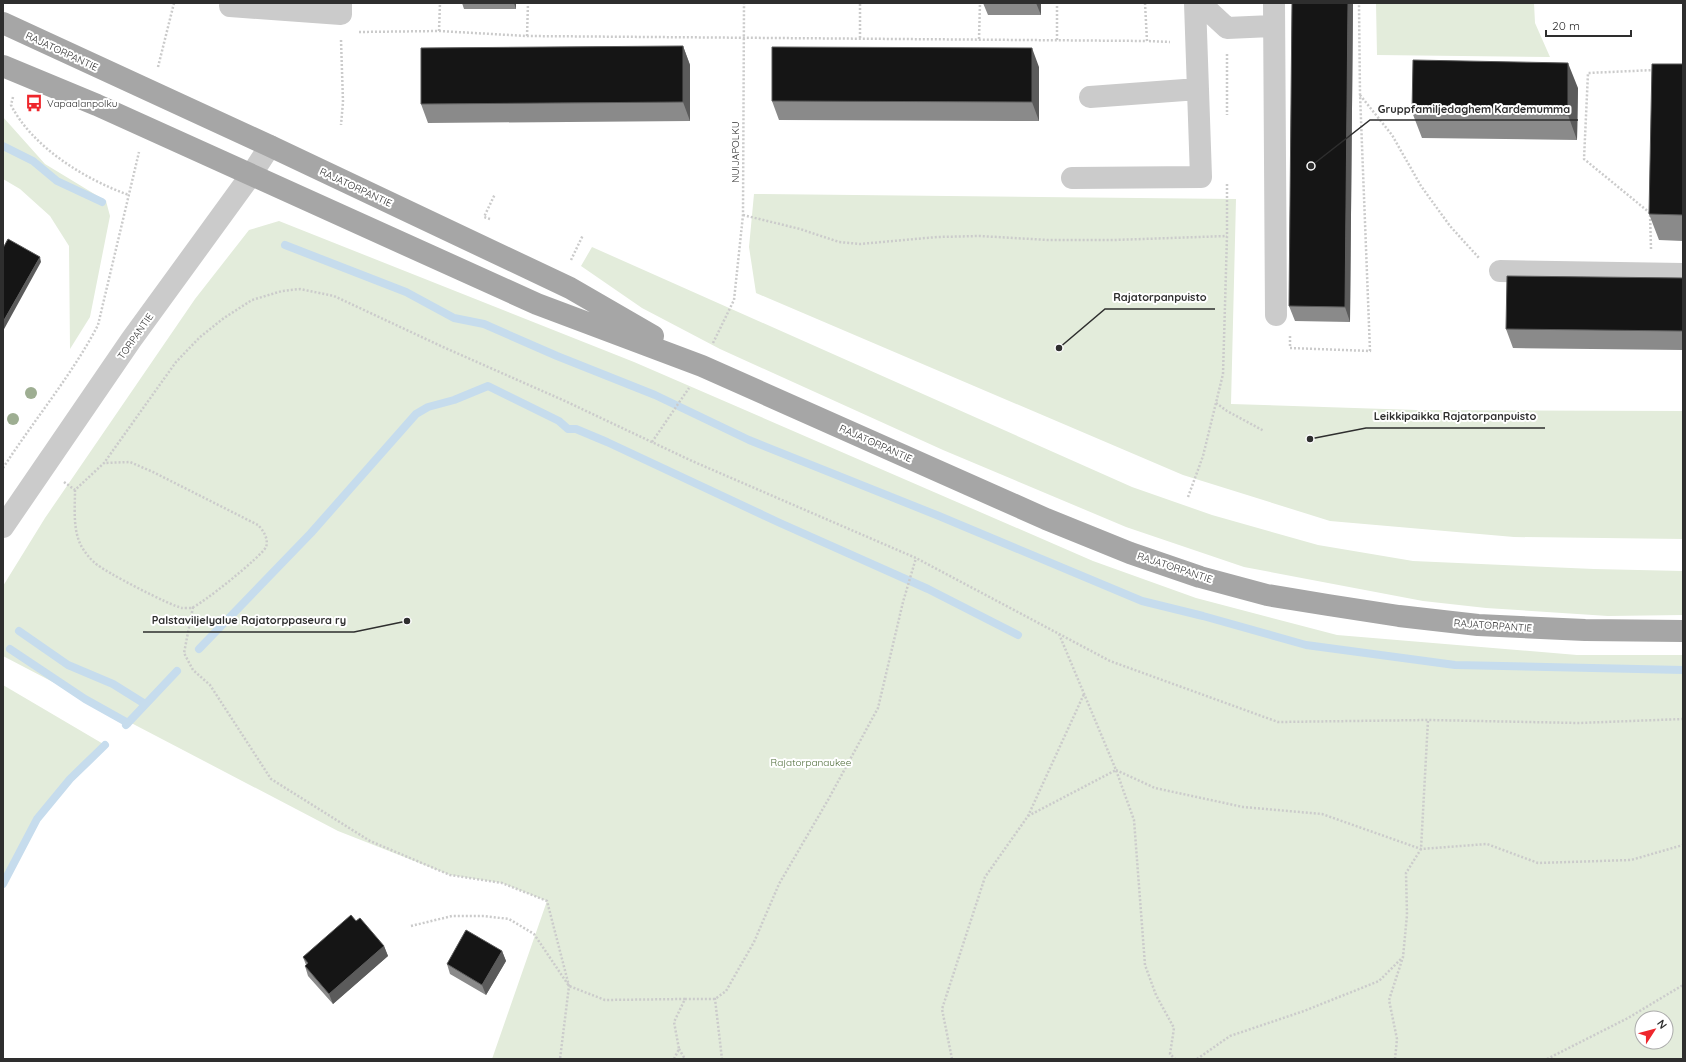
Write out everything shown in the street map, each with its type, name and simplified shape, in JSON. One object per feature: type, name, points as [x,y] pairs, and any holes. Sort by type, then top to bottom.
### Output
[{"type":"main road","name":"RAJATORPANTIE","points":[[3,23],[270,146],[570,288],[702,366]]},
{"type":"main road","name":"RAJATORPANTIE","points":[[3,66],[97,105],[537,304],[702,366],[1046,519],[1130,553],[1200,577],[1267,595],[1328,606],[1399,616],[1471,624],[1585,630],[1683,631]]},
{"type":"street","points":[[1072,178],[1202,178],[1195,3]]},
{"type":"street","points":[[1200,3],[1227,28],[1274,26]]},
{"type":"street","points":[[1274,3],[1276,316]]},
{"type":"street","points":[[230,6],[341,16]]},
{"type":"street","points":[[1090,97],[1198,89]]},
{"type":"street","name":"TORPANTIE","points":[[3,527],[131,340],[251,175],[270,146]]},
{"type":"street","points":[[1500,271],[1683,274]]},
{"type":"path","points":[[158,67],[174,3]]},
{"type":"path","points":[[439,31],[440,3]]},
{"type":"path","points":[[527,36],[528,3]]},
{"type":"path","name":"NUIJAPOLKU","points":[[702,366],[734,300],[743,215],[744,3]]},
{"type":"path","points":[[860,3],[860,38]]},
{"type":"path","points":[[979,39],[980,3]]},
{"type":"path","points":[[1057,3],[1057,40]]},
{"type":"path","points":[[1276,316],[1289,322],[1290,348],[1370,351],[1360,94],[1359,3]]},
{"type":"path","points":[[341,125],[343,102],[341,16],[439,31],[527,36],[744,36],[1147,41]]},
{"type":"path","points":[[1227,28],[1227,122]]},
{"type":"path","points":[[1651,273],[1650,213],[1584,159],[1588,73],[1659,70]]},
{"type":"path","points":[[1360,94],[1392,135],[1420,186],[1450,226],[1478,258],[1500,271]]},
{"type":"path","points":[[14,95],[11,105],[18,117],[32,134],[58,156],[84,174],[113,189],[129,195]]},
{"type":"path","points":[[4,467],[64,380],[98,324],[139,149]]},
{"type":"path","points":[[1188,497],[1203,456],[1223,374],[1227,184]]},
{"type":"path","points":[[491,220],[484,216],[495,194]]},
{"type":"path","points":[[743,215],[800,229],[839,242],[860,244],[980,236],[1048,240],[1114,240],[1227,236]]},
{"type":"path","points":[[570,262],[583,235]]},
{"type":"path","points":[[104,464],[130,462],[258,525],[263,531],[266,540],[266,547],[258,556],[205,600],[193,607],[181,608],[151,595],[96,564],[86,553],[79,541],[75,521],[75,490],[104,464],[176,362],[200,337],[224,318],[252,300],[282,291],[300,289],[334,296],[692,461],[916,558],[1110,662],[1278,722],[1428,720],[1579,723],[1683,719]]},
{"type":"path","points":[[652,442],[682,398]]},
{"type":"path","points":[[1216,403],[1227,412],[1264,431]]},
{"type":"path","points":[[43,469],[75,490]]},
{"type":"path","points":[[411,926],[452,916],[484,916],[510,919],[534,934],[569,986],[605,1000],[715,999],[726,991],[754,942],[779,884],[828,800],[878,708],[903,602],[916,558]]},
{"type":"path","points":[[193,607],[184,653],[193,670],[210,684],[271,779],[370,841],[450,875],[502,883],[547,901],[569,986],[560,1059]]},
{"type":"path","points":[[1059,634],[1116,770],[1134,820],[1145,965],[1156,995],[1174,1028],[1170,1054],[1175,1059]]},
{"type":"path","points":[[952,1059],[942,1009],[985,877],[1028,816],[1084,693]]},
{"type":"path","points":[[1395,1059],[1397,1039],[1388,1000],[1403,957],[1407,915],[1406,873],[1421,849],[1428,720]]},
{"type":"path","points":[[1028,816],[1116,770]]},
{"type":"path","points":[[1116,770],[1155,788],[1243,807],[1322,814],[1421,849],[1487,844],[1538,863],[1631,860],[1683,845]]},
{"type":"path","points":[[1197,1059],[1230,1036],[1304,1011],[1379,981],[1403,957]]},
{"type":"path","points":[[1548,1059],[1628,1018],[1683,985]]},
{"type":"path","points":[[684,999],[674,1022],[680,1049],[685,1059]]},
{"type":"path","points":[[715,999],[722,1059]]},
{"type":"path","points":[[674,1059],[680,1049]]},
{"type":"green space","points":[[1376,3],[1534,3],[1535,23],[1550,57],[1377,55]]},
{"type":"green space","points":[[3,117],[45,164],[106,201],[110,216],[90,317],[70,349],[69,246],[50,216],[20,189],[3,179]]},
{"type":"green space","points":[[754,194],[1236,199],[1231,404],[1416,410],[1683,411],[1683,539],[1514,537],[1330,521],[1183,475],[756,293],[749,247]]},
{"type":"green space","name":"Rajatorpanaukee","points":[[279,221],[634,362],[1093,561],[1196,598],[1337,635],[1577,655],[1683,655],[1683,1059],[492,1059],[547,901],[502,883],[450,875],[338,831],[3,656],[3,586],[45,518],[195,299],[249,230]]},
{"type":"green space","points":[[592,247],[1132,487],[1212,515],[1318,545],[1413,561],[1594,569],[1683,571],[1683,615],[1608,616],[1486,608],[1423,601],[1244,567],[1126,527],[943,450],[720,349],[642,308],[581,266]]},
{"type":"green space","points":[[3,685],[105,745],[70,779],[37,819],[3,884]]},
{"type":"building","points":[[1292,3],[1348,3],[1345,307],[1289,306]]},
{"type":"building","points":[[683,46],[683,102],[421,104],[421,48]]},
{"type":"building","points":[[772,47],[1032,48],[1032,102],[772,101]]},
{"type":"building","points":[[1413,60],[1568,63],[1568,115],[1412,112]]},
{"type":"building","points":[[1652,64],[1683,64],[1683,215],[1649,214]]},
{"type":"building","points":[[8,239],[40,257],[3,322],[3,248]]},
{"type":"building","points":[[1507,276],[1683,278],[1683,331],[1506,329]]},
{"type":"building","points":[[351,915],[356,921],[360,918],[384,946],[329,994],[305,966],[308,963],[303,957]]},
{"type":"building","points":[[466,930],[502,951],[482,985],[447,964]]},
{"type":"waterway","points":[[3,146],[33,161],[57,181],[102,202]]},
{"type":"waterway","points":[[285,245],[406,292],[454,318],[484,324],[557,356],[655,395],[749,440],[939,516],[1142,601],[1203,616],[1306,645],[1455,665],[1683,670]]},
{"type":"waterway","points":[[199,649],[311,533],[416,414],[428,407],[454,400],[488,386],[559,421],[568,429],[576,429],[607,442],[780,523],[928,589],[1018,635]]},
{"type":"waterway","points":[[19,631],[68,665],[113,684],[145,704]]},
{"type":"waterway","points":[[10,649],[85,699],[128,723]]},
{"type":"waterway","points":[[126,725],[177,671]]},
{"type":"waterway","points":[[3,884],[37,819],[70,779],[105,745]]},
{"type":"place","name":"Vapaalanpolku","points":[[34,103]]},
{"type":"place","name":"Gruppfamiljedaghem Kardemumma","points":[[1311,166]]},
{"type":"place","name":"Rajatorpanpuisto","points":[[1059,348]]},
{"type":"place","name":"Leikkipaikka Rajatorpanpuisto","points":[[1310,439]]},
{"type":"place","name":"Palstaviljelyalue Rajatorppaseura ry","points":[[407,621]]}]
